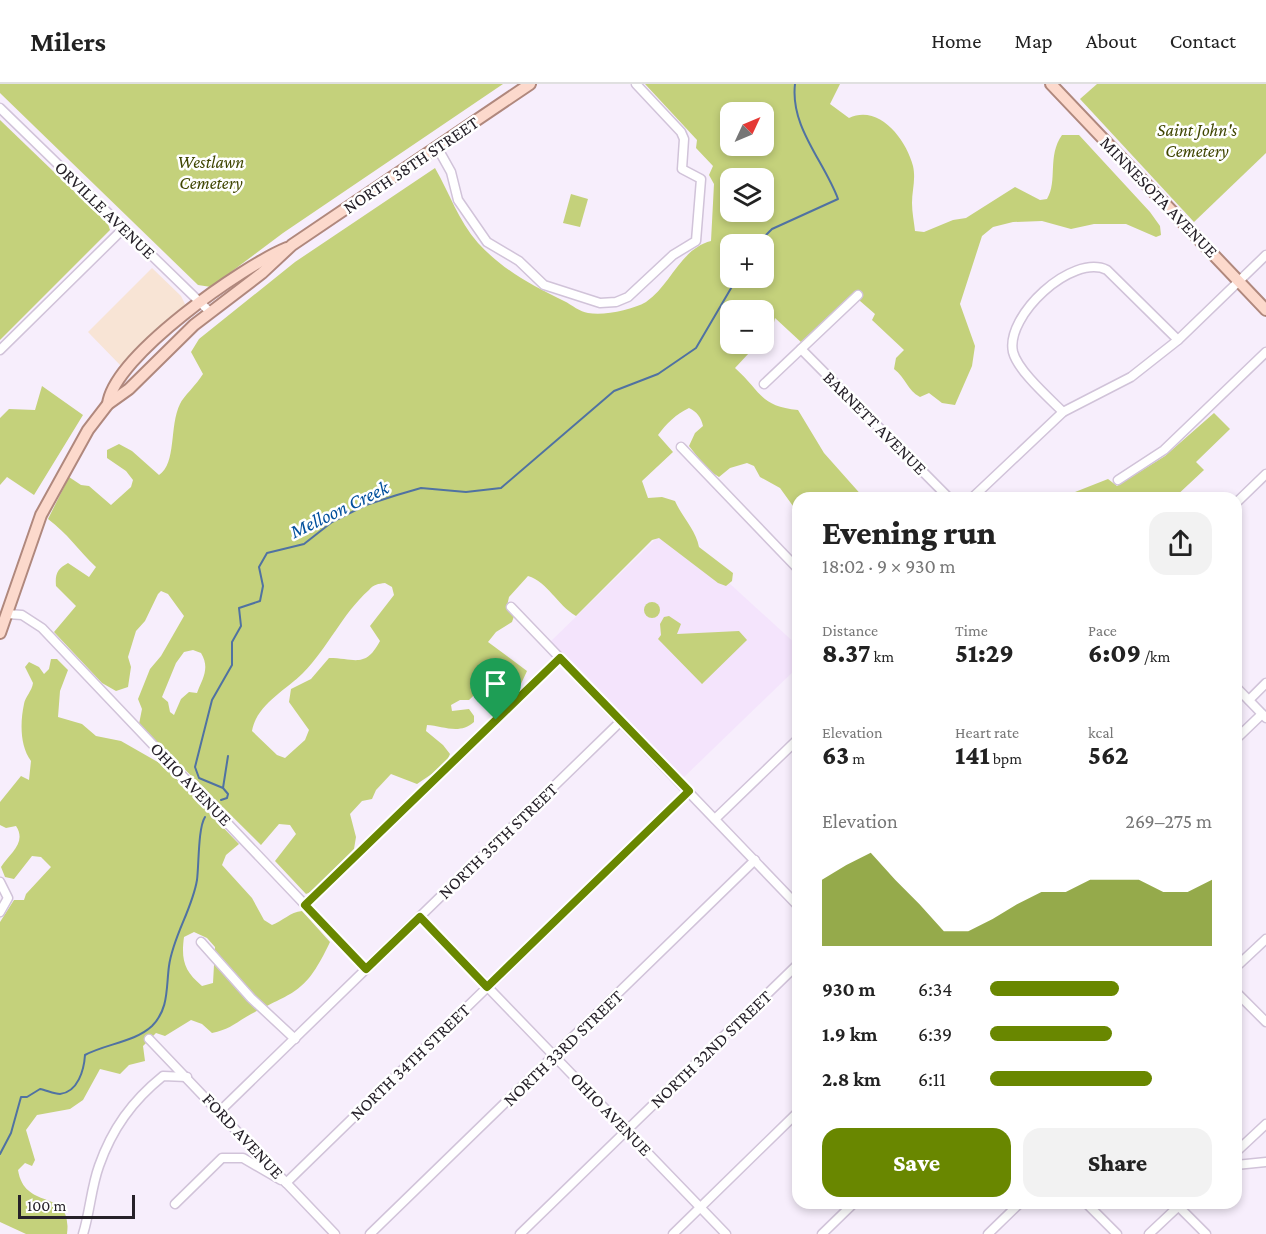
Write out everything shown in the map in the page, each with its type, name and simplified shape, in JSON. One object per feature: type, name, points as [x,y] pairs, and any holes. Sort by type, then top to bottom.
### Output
[{"type":"main road","name":"NORTH 38TH STREET","points":[[108,404],[129,389],[210,312],[262,273],[292,245],[530,84]]},
{"type":"main road","name":"MINNESOTA AVENUE","points":[[1052,84],[1266,310]]},
{"type":"main road","name":"NORTH 38TH STREET","points":[[0,633],[41,515],[72,456],[108,404],[116,381],[128,366],[200,301],[272,254],[292,245]]},
{"type":"street","points":[[437,147],[451,172],[458,200],[487,242],[519,261],[544,285],[600,303],[616,302],[628,297],[673,255],[691,246],[697,238],[701,179],[682,169],[684,140],[681,132],[636,84]]},
{"type":"street","name":"ORVILLE AVENUE","points":[[0,108],[210,312]]},
{"type":"street","points":[[0,350],[124,228]]},
{"type":"street","points":[[979,492],[1063,412],[1131,377],[1178,340],[1266,255]]},
{"type":"street","points":[[1063,412],[1018,363],[1012,343],[1016,325],[1033,304],[1061,277],[1084,266],[1098,266],[1107,270],[1178,340]]},
{"type":"street","points":[[764,384],[858,295]]},
{"type":"street","name":"BARNETT AVENUE","points":[[801,349],[943,492]]},
{"type":"street","points":[[1118,480],[1164,450],[1266,352]]},
{"type":"street","points":[[681,447],[792,563]]},
{"type":"street","points":[[1242,497],[1266,474]]},
{"type":"street","points":[[511,607],[792,900]]},
{"type":"street","name":"OHIO AVENUE","points":[[7,614],[22,615],[42,628],[366,969]]},
{"type":"street","points":[[305,905],[560,658]]},
{"type":"street","points":[[1249,700],[1266,683]]},
{"type":"street","points":[[1242,693],[1264,716],[1242,734]]},
{"type":"street","name":"NORTH 35TH STREET","points":[[220,1111],[621,721]]},
{"type":"street","points":[[715,819],[792,745]]},
{"type":"street","name":"NORTH 34TH STREET","points":[[286,1183],[689,791]]},
{"type":"street","name":"NORTH 33RD STREET","points":[[370,1234],[755,861]]},
{"type":"street","points":[[0,882],[8,898],[0,912]]},
{"type":"street","name":"OHIO AVENUE","points":[[420,917],[726,1234]]},
{"type":"street","points":[[1242,961],[1266,939]]},
{"type":"street","points":[[201,942],[251,998],[295,1039]]},
{"type":"street","name":"NORTH 32ND STREET","points":[[520,1234],[792,970]]},
{"type":"street","points":[[1242,998],[1266,1022]]},
{"type":"street","name":"FORD AVENUE","points":[[149,1039],[335,1234]]},
{"type":"street","points":[[82,1234],[99,1167],[123,1115],[138,1097],[163,1076],[187,1077]]},
{"type":"street","points":[[673,1234],[792,1118]]},
{"type":"street","points":[[1242,1146],[1266,1124]]},
{"type":"street","points":[[175,1204],[222,1158],[243,1158],[286,1183]]},
{"type":"street","points":[[1242,1164],[1266,1162]]},
{"type":"street","points":[[822,1234],[848,1209]]},
{"type":"street","points":[[988,1234],[1014,1209]]},
{"type":"street","points":[[1092,1209],[1117,1234]]},
{"type":"street","points":[[1149,1234],[1175,1209]]},
{"type":"street","points":[[1184,1209],[1206,1234]]},
{"type":"shaded area","points":[[152,268],[181,296],[185,304],[183,311],[122,367],[88,332]]},
{"type":"shaded area","points":[[668,527],[792,641],[792,673],[682,779],[550,642]]},
{"type":"green space","name":"Westlawn Cemetery","points":[[0,84],[503,84],[283,233],[211,287],[198,285],[0,93]]},
{"type":"green space","points":[[645,84],[840,84],[830,104],[849,118],[860,115],[881,120],[898,135],[904,145],[914,171],[912,203],[915,231],[924,232],[953,220],[966,218],[1015,187],[1040,200],[1047,199],[1052,184],[1055,151],[1062,135],[1079,135],[1150,212],[1160,226],[1161,235],[1156,237],[1126,224],[1094,224],[1071,229],[1042,221],[1013,222],[993,227],[982,236],[960,304],[975,346],[972,366],[955,405],[942,403],[929,393],[920,397],[912,391],[894,369],[896,358],[904,350],[872,320],[875,314],[852,294],[802,343],[775,318],[774,322],[774,300],[720,300],[720,354],[748,354],[735,368],[768,401],[785,408],[798,410],[824,453],[859,492],[792,492],[792,505],[780,488],[760,477],[754,466],[747,463],[730,468],[719,477],[708,470],[689,446],[695,433],[703,426],[700,417],[689,408],[680,413],[658,435],[673,452],[642,481],[648,498],[662,497],[675,501],[695,535],[699,547],[733,573],[732,581],[726,586],[718,583],[659,538],[652,540],[576,616],[541,583],[528,576],[509,597],[507,606],[514,616],[512,622],[496,632],[488,642],[527,671],[520,686],[515,689],[490,681],[469,700],[460,700],[451,705],[452,711],[469,709],[474,716],[474,722],[469,726],[451,729],[427,725],[426,731],[450,754],[445,765],[417,784],[391,774],[376,790],[372,799],[362,801],[350,814],[356,837],[354,849],[313,891],[306,894],[275,861],[296,834],[290,825],[279,824],[261,845],[139,724],[142,709],[138,699],[150,669],[161,656],[184,616],[168,594],[161,591],[158,594],[145,621],[136,631],[128,657],[131,667],[128,687],[116,691],[102,683],[54,632],[76,606],[56,586],[56,575],[59,570],[68,563],[89,577],[96,567],[48,519],[69,477],[81,485],[89,486],[111,505],[131,487],[133,480],[126,471],[107,458],[107,450],[119,444],[132,451],[159,475],[165,469],[171,453],[180,404],[203,374],[191,352],[199,339],[295,262],[435,168],[471,234],[497,261],[518,276],[579,310],[602,314],[633,308],[646,302],[655,295],[683,259],[700,245],[711,241],[714,184],[709,175],[713,166],[696,148],[697,140]],"holes":[[[385,583],[392,587],[394,595],[370,626],[380,641],[375,650],[364,659],[359,660],[329,658],[311,679],[291,689],[289,702],[309,730],[305,740],[285,758],[277,755],[252,731],[260,713],[312,663],[359,599],[376,585]],[[193,650],[201,653],[204,658],[203,678],[197,693],[189,692],[181,699],[174,715],[170,712],[168,702],[162,697],[176,663],[184,652]]]},
{"type":"green space","name":"Saint John's Cemetery","points":[[1097,84],[1266,84],[1266,153],[1194,222],[1080,99]]},
{"type":"green space","points":[[0,120],[108,224],[110,230],[0,340]]},
{"type":"green space","points":[[571,194],[588,199],[580,227],[563,223]]},
{"type":"green space","points":[[42,386],[83,415],[34,495],[7,477],[0,485],[0,418],[9,409],[35,410]]},
{"type":"green space","points":[[1214,413],[1230,429],[1196,462],[1204,470],[1180,492],[1075,492],[1108,479],[1117,486],[1165,456]]},
{"type":"green space","points":[[652,602],[660,610],[652,618],[644,610]]},
{"type":"green space","points":[[669,616],[681,624],[677,634],[739,631],[747,640],[702,684],[658,639],[661,635],[660,624],[664,617]]},
{"type":"green space","points":[[51,659],[57,659],[68,670],[60,691],[58,717],[82,724],[96,736],[121,741],[163,765],[239,844],[226,855],[222,865],[252,898],[264,920],[272,925],[302,911],[330,942],[313,973],[305,983],[287,996],[217,1032],[212,1033],[202,1024],[191,1020],[165,1036],[156,1033],[143,1046],[145,1061],[129,1065],[120,1074],[100,1069],[83,1100],[70,1109],[37,1115],[26,1130],[35,1160],[32,1166],[25,1163],[18,1170],[22,1183],[29,1191],[56,1204],[63,1210],[67,1219],[67,1234],[26,1234],[0,1222],[0,922],[14,900],[24,900],[26,894],[51,867],[41,857],[32,856],[14,879],[5,877],[1,867],[16,848],[20,838],[16,826],[6,828],[0,825],[0,802],[21,776],[29,780],[31,761],[23,741],[22,719],[25,701],[33,683],[25,667],[29,662],[39,667],[44,674],[49,669]],"holes":[[[194,932],[207,938],[215,947],[213,983],[202,986],[185,965],[184,937]]]},
{"type":"waterway","name":"Melloon Creek","points":[[767,234],[772,229],[838,199],[803,129],[795,100],[795,84]]},
{"type":"waterway","name":"Melloon Creek","points":[[221,800],[227,798],[228,794],[223,788],[199,778],[195,767],[212,700],[232,665],[232,642],[241,626],[239,608],[260,601],[263,586],[259,567],[267,553],[304,544],[332,522],[366,505],[421,488],[466,492],[501,488],[614,391],[658,374],[696,348],[731,288]]},
{"type":"waterway","points":[[223,788],[228,756]]},
{"type":"waterway","name":"Melloon Creek","points":[[0,1154],[11,1133],[21,1097],[27,1097],[40,1089],[58,1094],[66,1092],[76,1085],[85,1055],[137,1036],[152,1026],[161,1013],[166,998],[174,944],[195,891],[201,829],[205,817]]},
{"type":"route","points":[[560,658],[689,791],[487,987],[420,917],[366,969],[305,905],[496,720],[560,658]]}]
